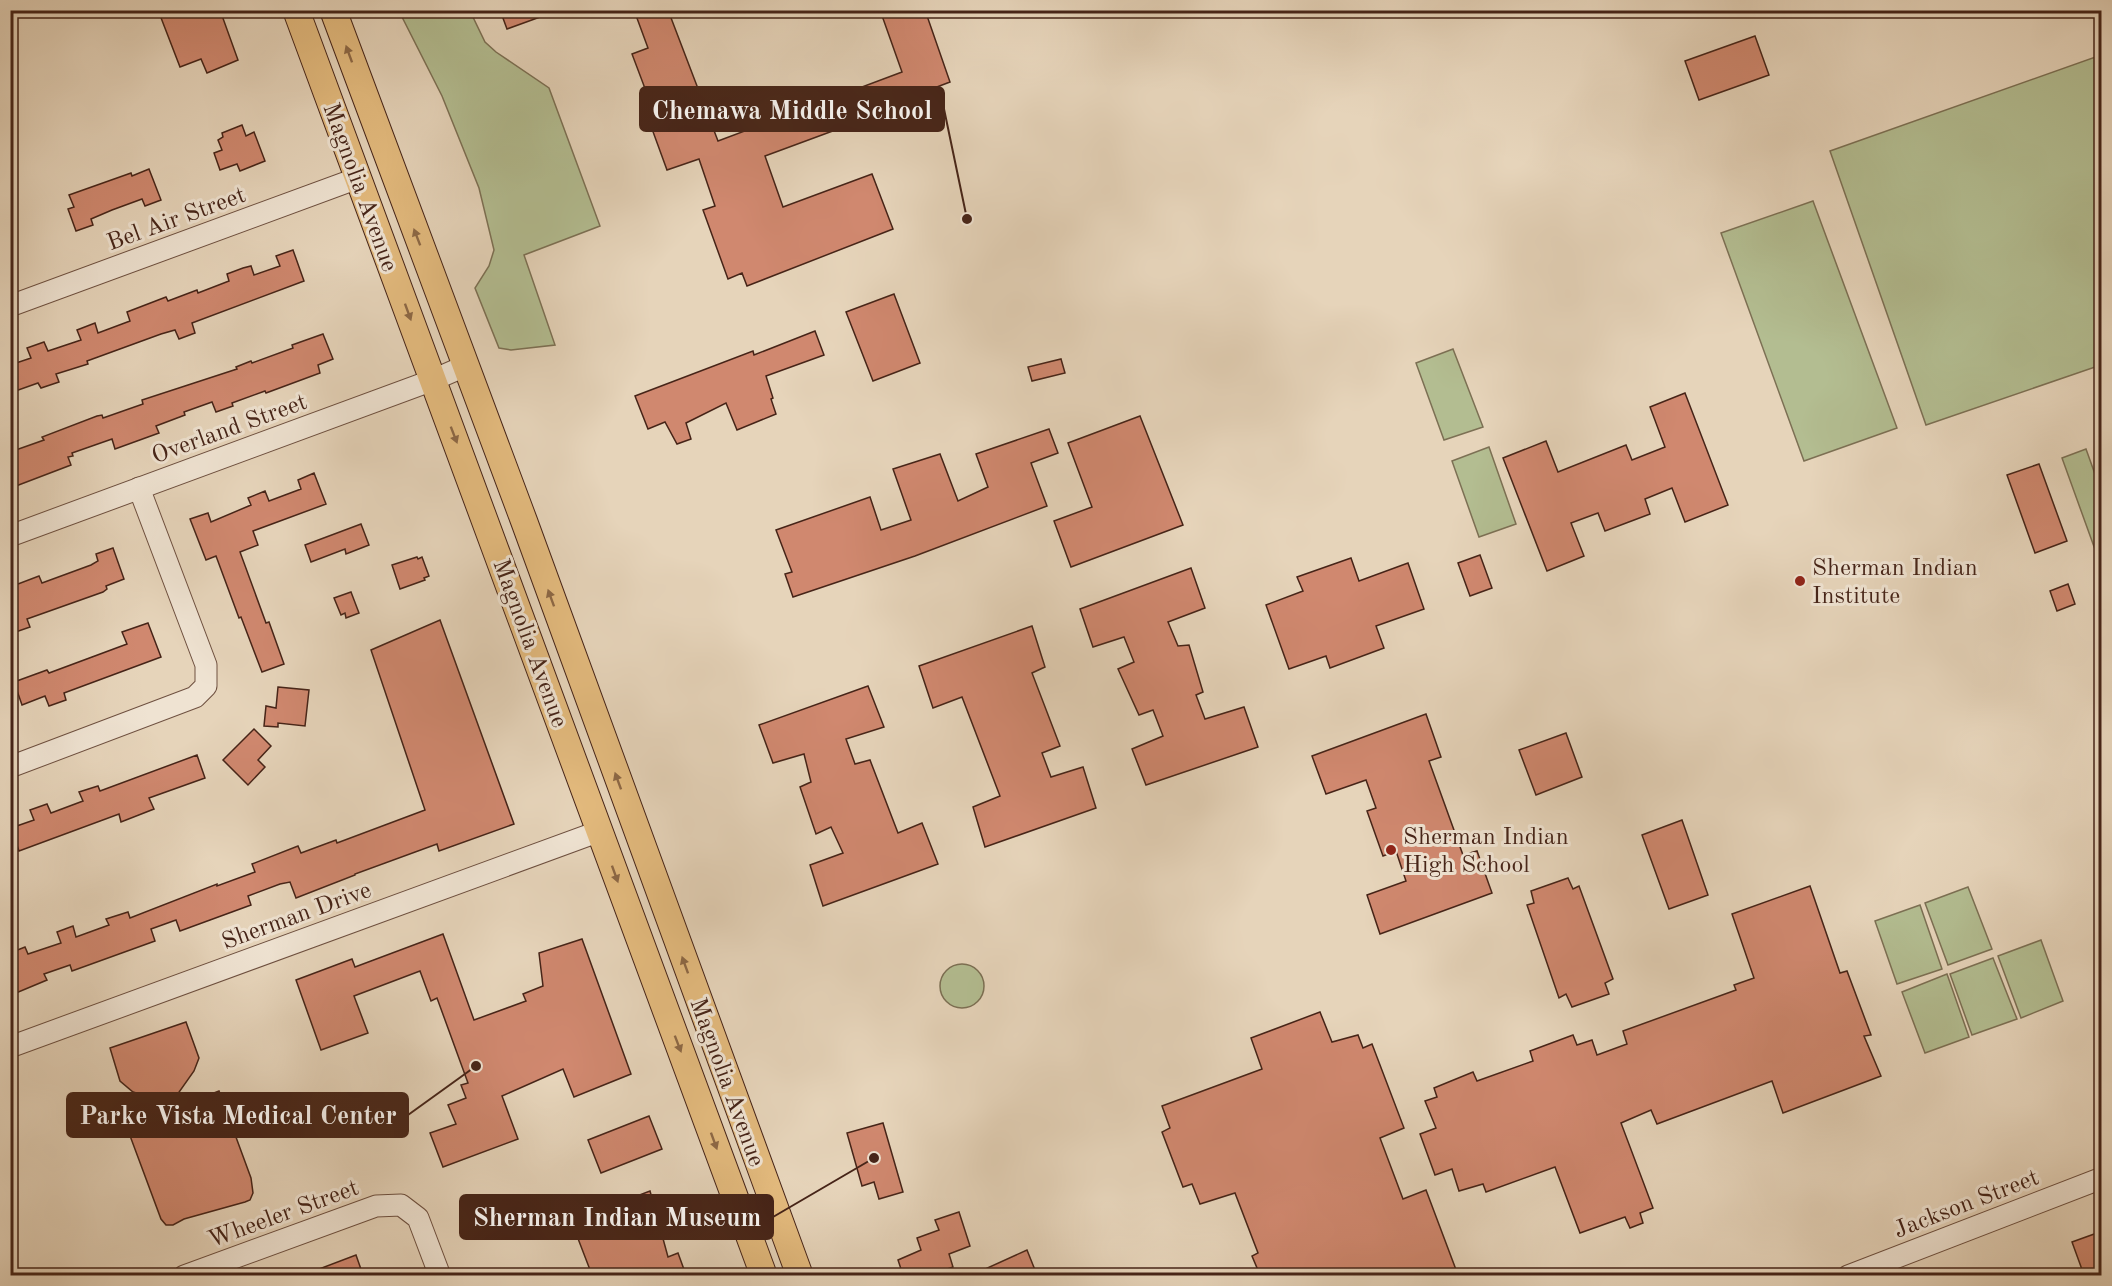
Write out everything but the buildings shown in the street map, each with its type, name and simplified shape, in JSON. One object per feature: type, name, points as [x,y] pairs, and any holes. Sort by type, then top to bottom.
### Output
[{"type":"main road","name":"Magnolia Avenue","points":[[296,10],[764,1275]]},
{"type":"main road","name":"Magnolia Avenue","points":[[333,10],[524,521],[800,1275]]},
{"type":"main road","points":[[694,1086],[725,1075]]},
{"type":"street","name":"Bel Air Street","points":[[10,306],[358,178]]},
{"type":"street","name":"Overland Street","points":[[10,536],[433,380],[465,366]]},
{"type":"street","points":[[10,766],[195,697],[206,686],[206,665],[139,488]]},
{"type":"street","name":"Sherman Drive","points":[[10,1047],[600,831]]},
{"type":"street","name":"Jackson Street","points":[[1848,1275],[2102,1178]]},
{"type":"street","name":"Wheeler Street","points":[[184,1275],[376,1206],[400,1205],[417,1218],[440,1275]]},
{"type":"green space","points":[[399,11],[470,11],[485,42],[549,88],[600,226],[524,255],[555,345],[511,350],[499,348],[475,288],[489,266],[494,250],[479,188],[442,96]]},
{"type":"green space","points":[[2101,55],[2101,365],[1926,425],[1830,151]]},
{"type":"green space","points":[[1813,201],[1897,428],[1804,461],[1721,233]]},
{"type":"green space","points":[[1453,349],[1483,427],[1444,440],[1416,363]]},
{"type":"green space","points":[[1489,447],[1516,524],[1479,537],[1452,461]]},
{"type":"green space","points":[[2086,449],[2101,491],[2101,566],[2062,458]]},
{"type":"green space","points":[[1968,887],[1992,949],[1948,965],[1925,903]]},
{"type":"green space","points":[[1920,905],[1942,969],[1897,984],[1875,921]]},
{"type":"green space","points":[[2041,940],[2063,1001],[2021,1018],[1998,956]]},
{"type":"green space","points":[[1993,958],[2017,1019],[1972,1035],[1950,974]]},
{"type":"green space","points":[[962,964],[977,971],[984,986],[977,1001],[962,1008],[947,1001],[940,986],[947,971]]},
{"type":"green space","points":[[1947,974],[1969,1037],[1925,1053],[1902,992]]},
{"type":"place","name":"Chemawa Middle School","points":[[967,219]]},
{"type":"place","name":"Sherman Indian Institute","points":[[1800,581]]},
{"type":"place","name":"Sherman Indian High School","points":[[1391,850]]},
{"type":"place","name":"Parke Vista Medical Center","points":[[476,1066]]},
{"type":"place","name":"Sherman Indian Museum","points":[[874,1158]]}]
